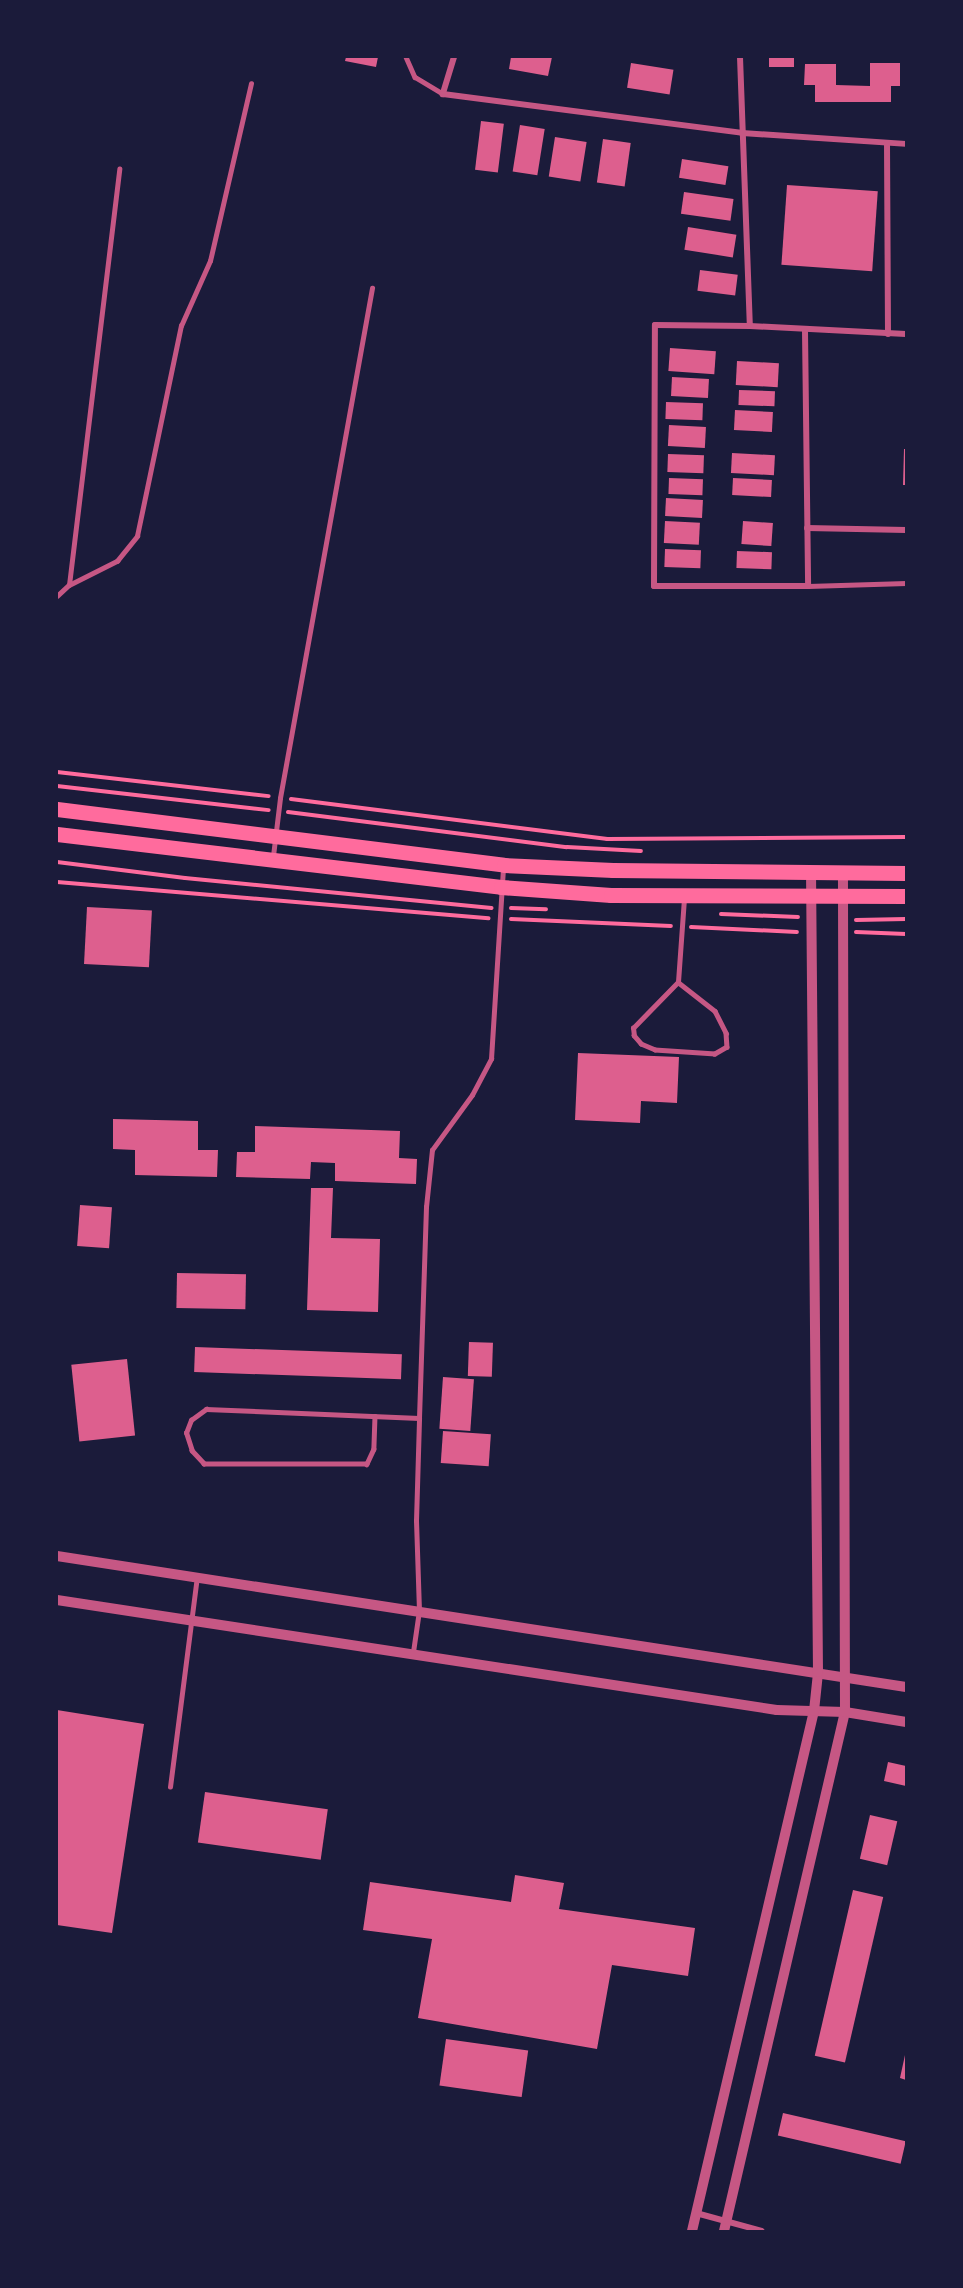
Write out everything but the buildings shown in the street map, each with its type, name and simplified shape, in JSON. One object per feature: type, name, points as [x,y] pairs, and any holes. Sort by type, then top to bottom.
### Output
[{"type":"highway","points":[[57,809],[504,864],[613,870],[906,873]]},
{"type":"highway","points":[[57,834],[501,887],[611,894],[906,896]]},
{"type":"street","points":[[454,57],[443,94],[742,133],[906,144]]},
{"type":"street","points":[[740,57],[750,326]]},
{"type":"street","points":[[887,143],[888,334]]},
{"type":"street","points":[[805,331],[808,586],[654,586],[655,325],[750,326],[805,331],[906,334]]},
{"type":"street","points":[[807,528],[906,530]]},
{"type":"street","points":[[692,2231],[814,1711],[819,1672],[811,872]]},
{"type":"street","points":[[725,2226],[845,1712],[847,1677],[843,873]]},
{"type":"street","points":[[57,1556],[906,1687]]},
{"type":"street","points":[[57,1600],[777,1710],[845,1712],[906,1722]]},
{"type":"street","points":[[696,2212],[725,2226],[762,2231]]},
{"type":"lane","points":[[406,57],[415,77],[443,94]]},
{"type":"lane","points":[[57,596],[69,585],[117,561],[137,536],[181,326],[210,261],[251,84]]},
{"type":"lane","points":[[69,585],[119,168]]},
{"type":"lane","points":[[273,859],[280,798],[372,288]]},
{"type":"lane","points":[[808,586],[906,583]]},
{"type":"lane","points":[[412,1654],[419,1611],[416,1521],[426,1207],[432,1149],[472,1095],[491,1059],[504,864]]},
{"type":"lane","points":[[678,982],[715,1011],[726,1033],[727,1047],[716,1053],[655,1050],[641,1044],[634,1036],[633,1028],[678,982],[684,895]]},
{"type":"lane","points":[[375,1416],[374,1449],[367,1464],[204,1464],[192,1451],[186,1433],[191,1420],[206,1409],[375,1416],[419,1418]]},
{"type":"lane","points":[[170,1787],[197,1577]]},
{"type":"path","points":[[57,772],[607,839],[906,837]]},
{"type":"path","points":[[57,786],[567,847],[650,851]]},
{"type":"path","points":[[57,882],[500,919],[811,932]]},
{"type":"path","points":[[843,932],[906,934]]}]
